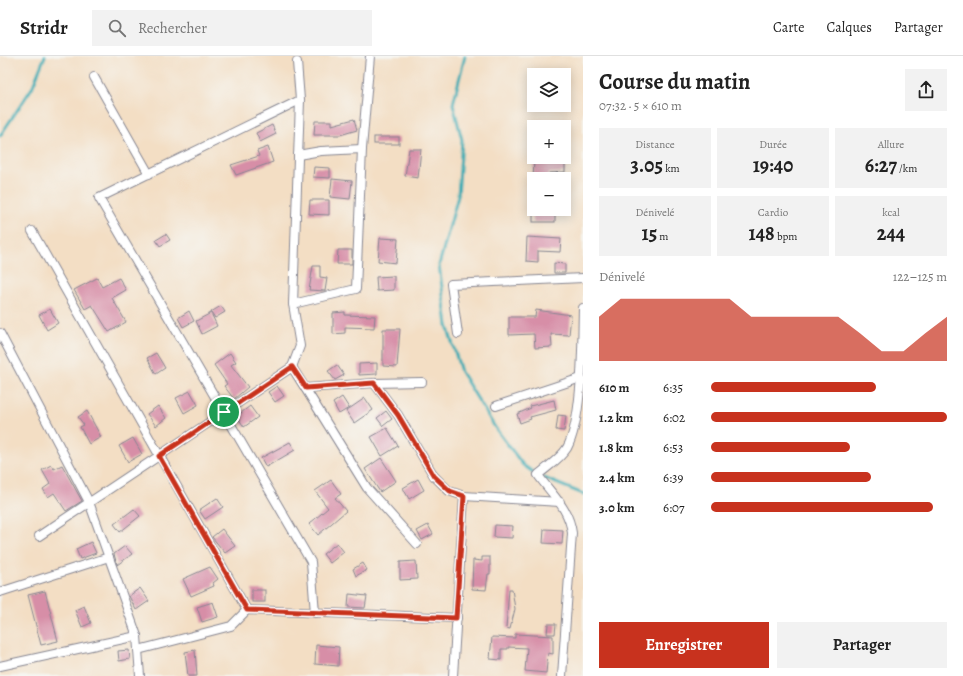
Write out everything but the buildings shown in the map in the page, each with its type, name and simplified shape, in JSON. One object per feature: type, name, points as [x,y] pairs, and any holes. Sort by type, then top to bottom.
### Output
[{"type":"street","points":[[293,304],[356,289],[362,149],[370,56]]},
{"type":"street","points":[[39,536],[292,367],[300,346],[293,304],[300,100],[297,62]]},
{"type":"street","points":[[94,77],[149,174]]},
{"type":"street","points":[[300,100],[99,198],[311,562],[315,613]]},
{"type":"street","points":[[298,155],[321,151],[362,149]]},
{"type":"street","points":[[32,231],[247,610]]},
{"type":"street","points":[[458,334],[451,284],[583,278]]},
{"type":"street","points":[[562,676],[572,533],[570,520],[560,502],[551,494],[538,476],[567,448],[576,430],[582,380],[583,308]]},
{"type":"street","points":[[0,334],[89,502],[137,636],[140,676]]},
{"type":"street","points":[[292,367],[367,488],[417,544]]},
{"type":"street","points":[[496,406],[582,380]]},
{"type":"street","points":[[306,388],[374,383],[422,382]]},
{"type":"street","points":[[374,383],[398,415],[434,476],[450,491],[464,496],[560,502]]},
{"type":"street","points":[[453,676],[464,496]]},
{"type":"street","points":[[0,592],[109,557]]},
{"type":"street","points":[[138,650],[231,626],[247,610],[456,618]]},
{"type":"street","points":[[0,666],[137,636]]},
{"type":"waterway","points":[[0,136],[32,88],[45,56]]},
{"type":"waterway","points":[[465,56],[453,104],[462,140],[458,196],[439,265],[447,325],[461,372],[496,429],[523,465],[537,475]]},
{"type":"waterway","points":[[544,478],[583,494]]},
{"type":"route","points":[[292,367],[306,388],[374,383],[398,415],[434,476],[450,491],[464,496],[456,618],[247,610],[159,456],[224,412],[292,367]]}]
